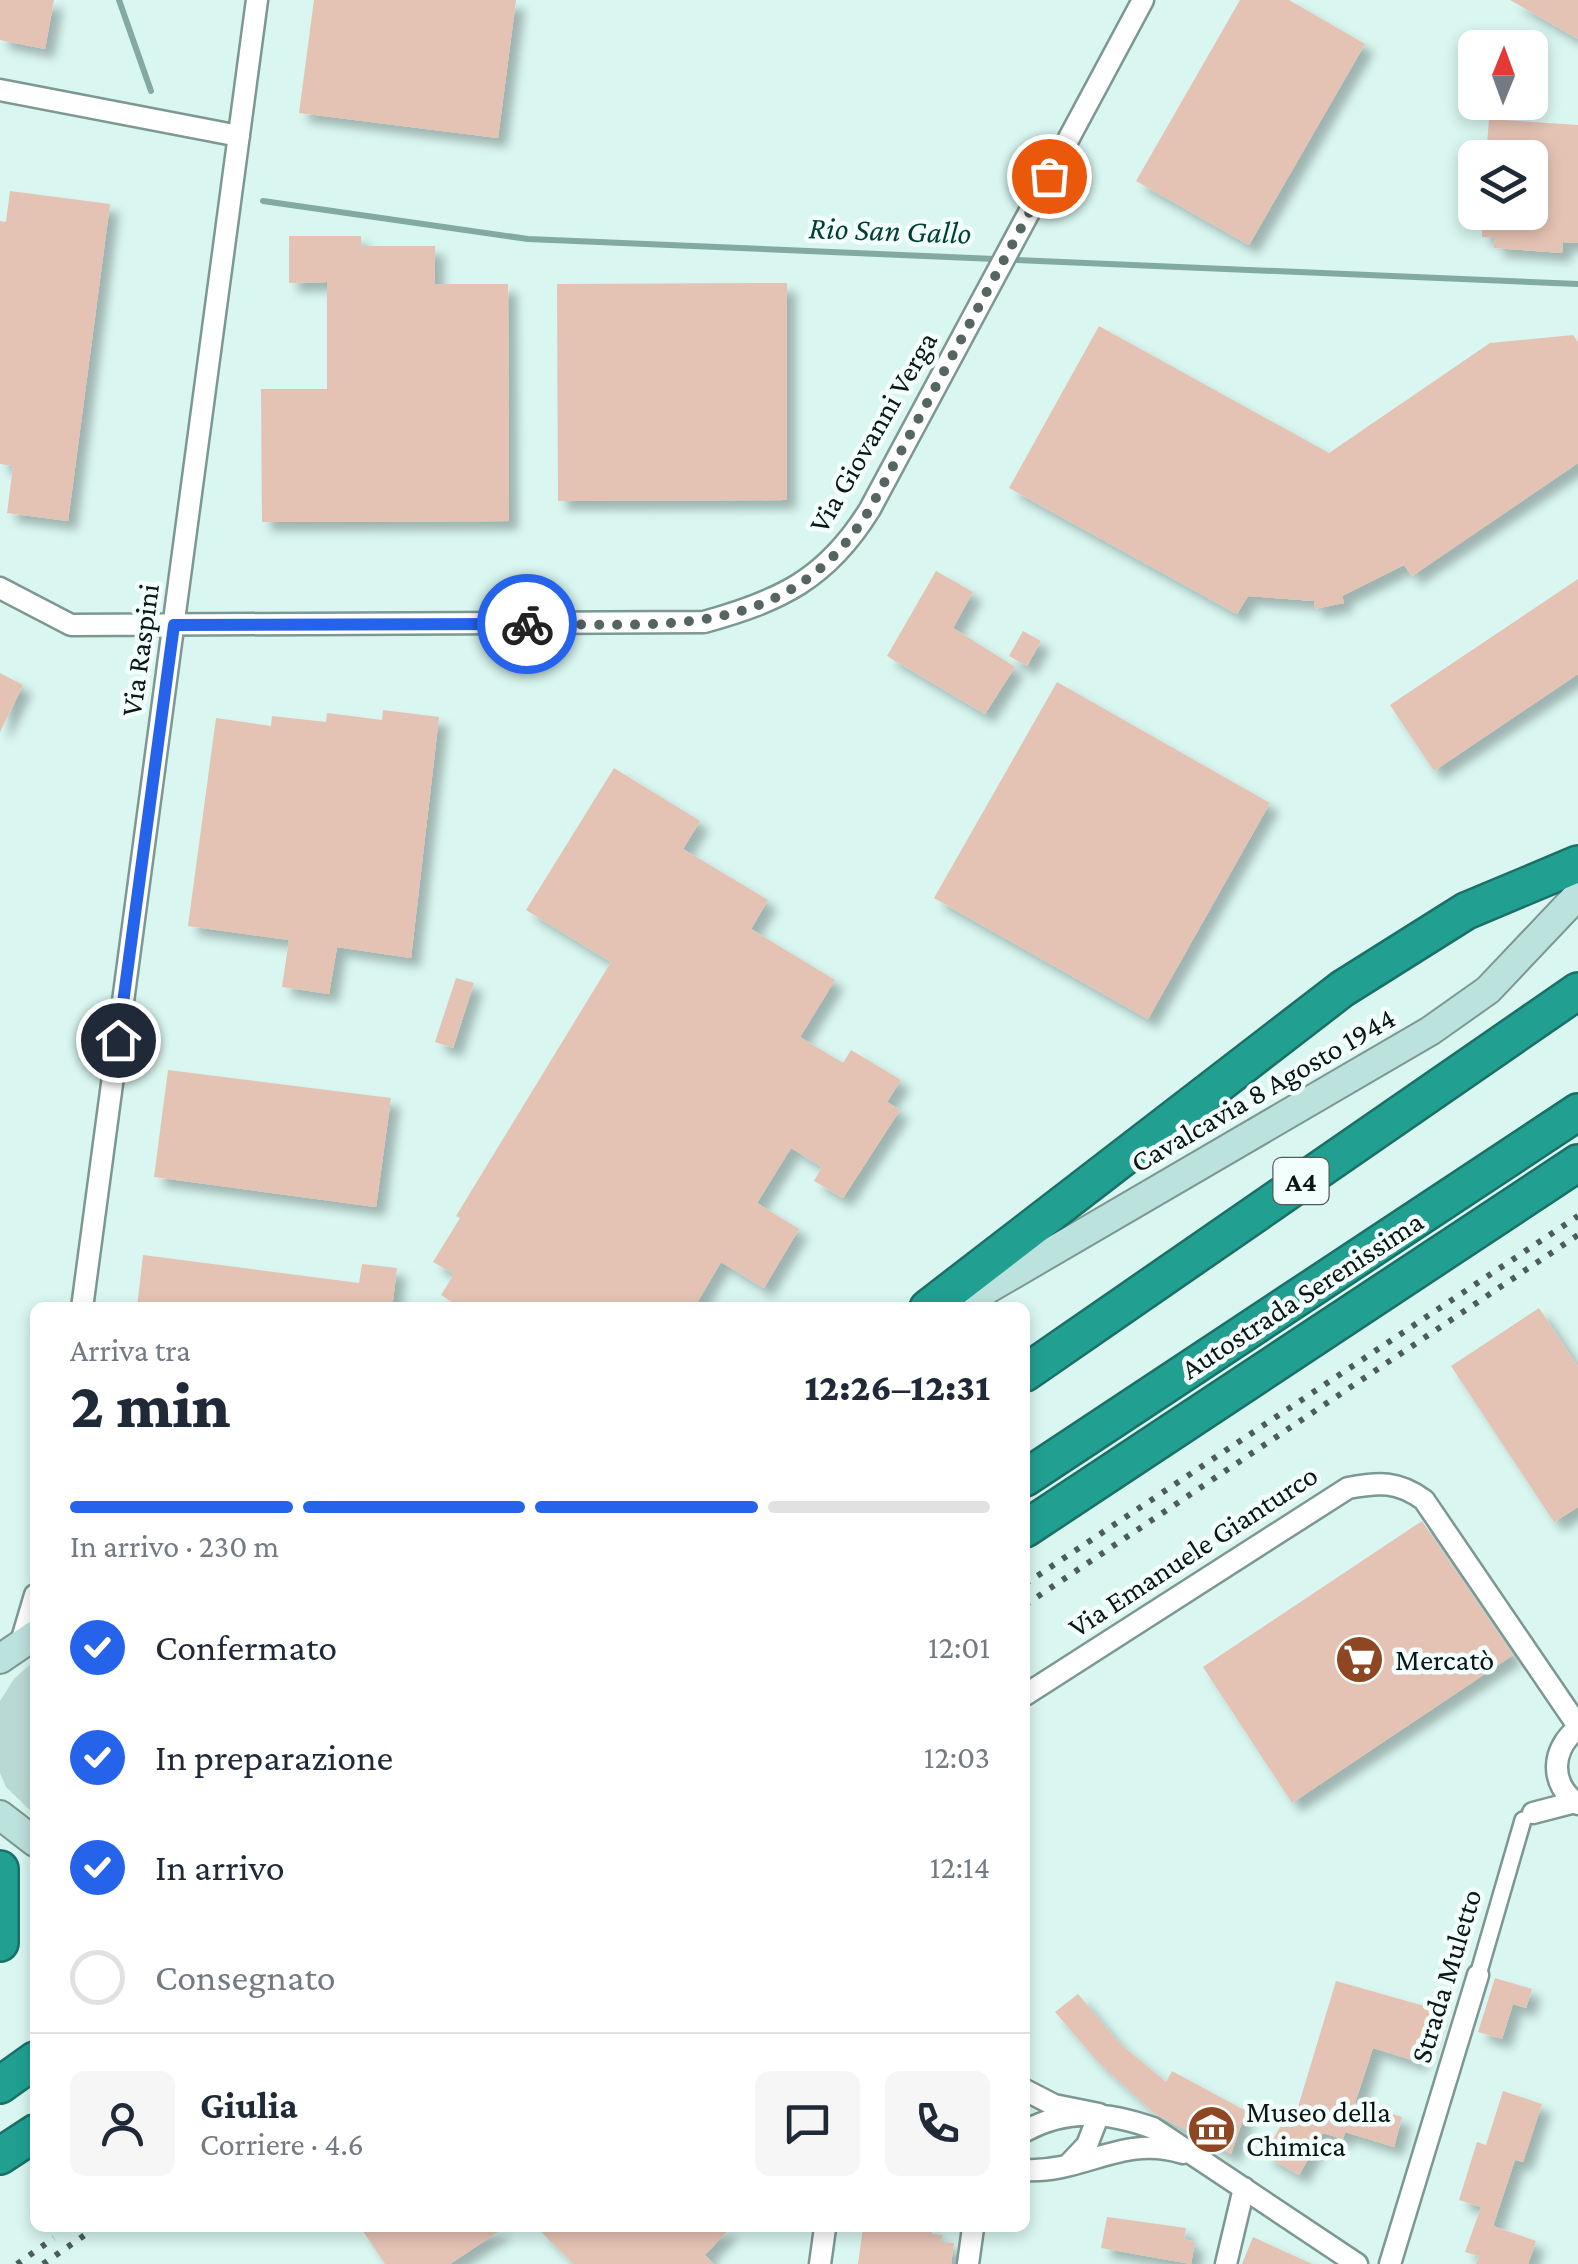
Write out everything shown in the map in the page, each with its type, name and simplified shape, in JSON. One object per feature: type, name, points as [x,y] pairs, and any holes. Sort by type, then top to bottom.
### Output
[{"type":"highway","points":[[936,1302],[1342,989],[1466,911],[1578,864]]},
{"type":"highway","name":"A4","points":[[1030,1370],[1578,991]]},
{"type":"highway","name":"Autostrada Serenissima","points":[[1030,1475],[1578,1112]]},
{"type":"highway","points":[[1030,1526],[1578,1163]]},
{"type":"highway","points":[[0,1869],[0,1943]]},
{"type":"highway","points":[[0,2085],[30,2064]]},
{"type":"highway","points":[[0,2156],[30,2136]]},
{"type":"highway","points":[[0,2168],[30,2149]]},
{"type":"main road","name":"Cavalcavia 8 Agosto 1944","points":[[965,1302],[1430,1031],[1488,990],[1578,895]]},
{"type":"main road","points":[[0,1816],[30,1838]]},
{"type":"street","name":"Via Raspini","points":[[83,1302],[257,0]]},
{"type":"street","name":"Via Giovanni Verga","points":[[0,588],[70,625],[654,624],[704,622],[750,609],[816,576],[850,542],[1144,0]]},
{"type":"street","points":[[0,90],[239,136]]},
{"type":"street","name":"Via Emanuele Gianturco","points":[[1030,1692],[1348,1488],[1380,1482],[1406,1487],[1424,1500],[1578,1727],[1561,1746],[1556,1759],[1560,1785]]},
{"type":"street","points":[[11,1651],[30,1607]]},
{"type":"street","points":[[1560,1785],[1576,1803],[1533,1813],[1560,1785]]},
{"type":"street","name":"Strada Muletto","points":[[1390,2264],[1523,1820]]},
{"type":"street","points":[[1030,2093],[1054,2105],[1153,2128],[1357,2264]]},
{"type":"street","points":[[1030,2129],[1068,2113],[1099,2114]]},
{"type":"street","points":[[1065,2168],[1087,2145],[1099,2114]]},
{"type":"street","points":[[1030,2170],[1065,2168],[1148,2144],[1192,2156]]},
{"type":"street","points":[[1226,2264],[1244,2188]]},
{"type":"street","points":[[820,2264],[824,2232]]},
{"type":"street","points":[[968,2264],[972,2232]]},
{"type":"shaded area","points":[[30,1665],[30,1810],[6,1787],[0,1773],[0,1701],[14,1679]]},
{"type":"building","points":[[0,0],[54,0],[45,49],[0,40]]},
{"type":"building","points":[[314,0],[516,0],[498,138],[299,113]]},
{"type":"building","points":[[1240,0],[1289,0],[1365,44],[1249,245],[1136,181]]},
{"type":"building","points":[[1510,0],[1578,0],[1578,39]]},
{"type":"building","points":[[1489,120],[1578,125],[1578,243],[1563,242],[1562,253],[1494,248],[1495,238],[1482,237],[1482,230],[1548,230],[1548,140],[1487,140]]},
{"type":"building","points":[[10,191],[110,204],[68,521],[7,513],[13,466],[0,464],[0,221],[6,222]]},
{"type":"building","points":[[289,236],[361,236],[361,246],[435,246],[435,284],[508,284],[509,521],[262,522],[261,389],[327,389],[327,282],[289,283]]},
{"type":"building","points":[[787,283],[787,500],[558,501],[557,284]]},
{"type":"building","points":[[1099,326],[1329,453],[1490,343],[1573,335],[1578,342],[1578,463],[1412,576],[1404,565],[1342,596],[1344,603],[1314,609],[1314,601],[1248,596],[1237,614],[1009,488]]},
{"type":"building","points":[[936,571],[973,592],[953,628],[1015,667],[985,714],[887,656]]},
{"type":"building","points":[[1578,579],[1578,674],[1434,771],[1390,705]]},
{"type":"building","points":[[1023,631],[1041,641],[1027,666],[1009,656]]},
{"type":"building","points":[[0,673],[23,685],[0,732]]},
{"type":"building","points":[[1057,682],[1270,803],[1148,1019],[934,898]]},
{"type":"building","points":[[383,710],[439,717],[411,958],[337,947],[329,994],[282,987],[289,940],[188,926],[216,718],[271,726],[272,716],[326,722],[327,713],[382,720]]},
{"type":"building","points":[[614,768],[700,821],[683,849],[768,900],[751,929],[835,980],[800,1037],[843,1063],[851,1050],[901,1080],[887,1102],[900,1110],[843,1198],[814,1181],[822,1167],[791,1148],[757,1203],[799,1229],[764,1288],[721,1262],[698,1302],[452,1302],[441,1295],[454,1274],[433,1262],[460,1218],[456,1216],[611,962],[526,910]]},
{"type":"building","points":[[456,978],[474,983],[453,1048],[435,1042]]},
{"type":"building","points":[[168,1070],[391,1098],[376,1207],[154,1177]]},
{"type":"building","points":[[143,1255],[359,1283],[362,1264],[397,1268],[393,1302],[138,1302]]},
{"type":"building","points":[[1539,1308],[1578,1367],[1578,1507],[1554,1522],[1451,1366]]},
{"type":"building","name":"Mercatò","points":[[1422,1521],[1513,1655],[1292,1803],[1203,1667]]},
{"type":"building","points":[[1495,1978],[1532,1989],[1526,2008],[1513,2004],[1502,2039],[1478,2032]]},
{"type":"building","points":[[1336,1981],[1435,2009],[1418,2062],[1373,2048],[1355,2103],[1402,2117],[1394,2147],[1345,2132],[1343,2139],[1323,2133],[1299,2175],[1264,2155],[1280,2127],[1292,2127]]},
{"type":"building","points":[[1078,1994],[1119,2043],[1166,2082],[1172,2071],[1246,2111],[1231,2154],[1154,2113],[1097,2061],[1055,2012]]},
{"type":"building","points":[[1503,2091],[1542,2104],[1523,2162],[1515,2160],[1493,2226],[1536,2241],[1528,2264],[1476,2264],[1479,2256],[1465,2252],[1481,2207],[1459,2200],[1477,2142],[1486,2145]]},
{"type":"building","points":[[1107,2217],[1186,2228],[1184,2239],[1195,2242],[1191,2264],[1101,2248]]},
{"type":"building","points":[[364,2232],[498,2232],[450,2264],[385,2264]]},
{"type":"building","points":[[541,2232],[726,2232],[705,2255],[714,2264],[574,2264]]},
{"type":"building","points":[[862,2232],[932,2232],[942,2235],[941,2242],[954,2243],[951,2264],[858,2264]]},
{"type":"building","points":[[1253,2237],[1312,2264],[1242,2264]]},
{"type":"waterway","name":"Rio San Gallo","points":[[119,0],[151,91]]},
{"type":"waterway","name":"Rio San Gallo","points":[[263,201],[528,239],[1578,284]]},
{"type":"railway","points":[[1030,1581],[1578,1216]]},
{"type":"railway","points":[[1030,1602],[1578,1235]]},
{"type":"railway","points":[[43,2264],[89,2232]]},
{"type":"railway","points":[[17,2264],[54,2238]]},
{"type":"way so far","points":[[527,624],[704,622],[750,609],[816,576],[850,542],[870,509],[1049,176]]},
{"type":"place","name":"Mercatò","points":[[1360,1660]]},
{"type":"place","name":"Museo della Chimica","points":[[1211,2129]]},
{"type":"route","points":[[118,1040],[174,625],[527,624]]}]
